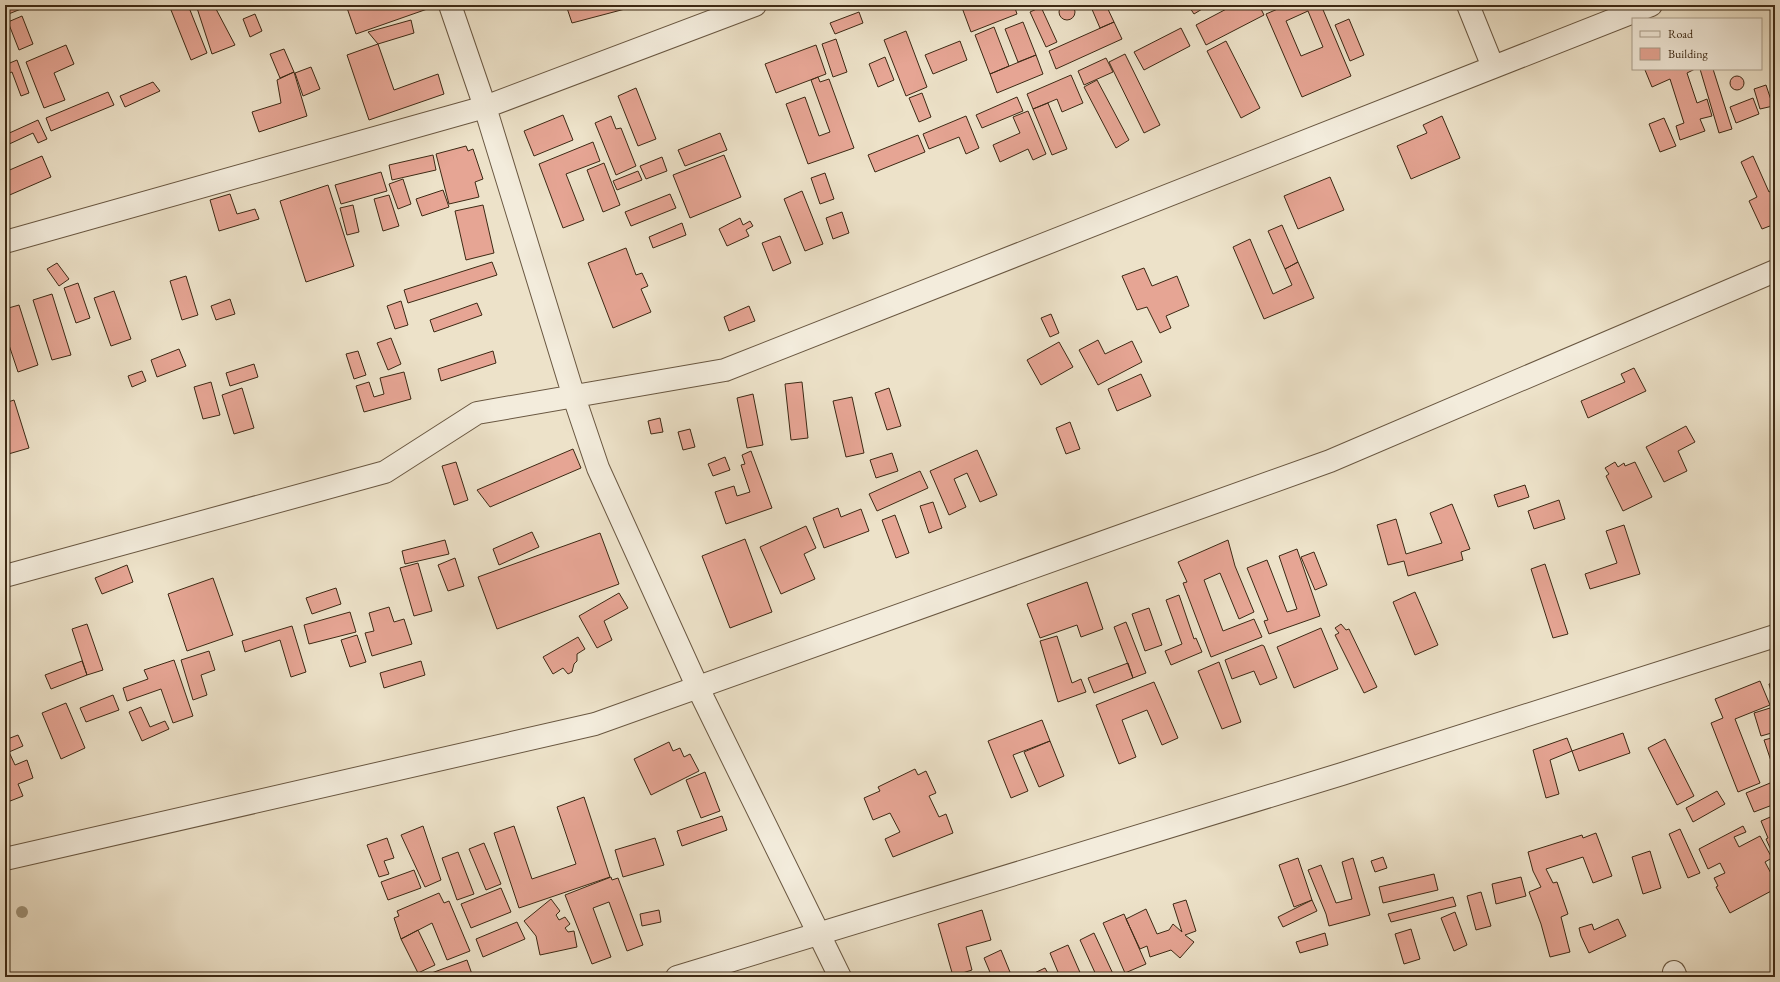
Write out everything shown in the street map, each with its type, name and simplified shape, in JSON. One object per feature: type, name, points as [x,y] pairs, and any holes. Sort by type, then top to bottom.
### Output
[{"type":"street","points":[[450,5],[485,107],[574,397],[598,468],[698,688],[840,977]]},
{"type":"street","points":[[5,242],[485,107],[755,5]]},
{"type":"street","points":[[1468,5],[1493,67]]},
{"type":"street","points":[[5,576],[385,472],[477,413],[725,370],[1651,5]]},
{"type":"street","points":[[5,859],[595,724],[1330,461],[1775,271]]},
{"type":"street","points":[[677,977],[1342,774],[1775,636]]},
{"type":"building","points":[[1064,4],[1070,4],[1075,9],[1073,18],[1070,20],[1064,20],[1059,15],[1059,9]]},
{"type":"building","points":[[31,5],[6,15],[5,6]]},
{"type":"building","points":[[169,5],[188,5],[207,53],[191,60]]},
{"type":"building","points":[[196,5],[219,5],[216,9],[235,45],[212,54]]},
{"type":"building","points":[[346,5],[432,5],[433,7],[356,34]]},
{"type":"building","points":[[566,5],[623,5],[625,9],[572,23]]},
{"type":"building","points":[[961,5],[1014,5],[1017,14],[971,32]]},
{"type":"building","points":[[1096,5],[1106,5],[1114,22],[1100,28],[1091,7]]},
{"type":"building","points":[[1188,5],[1207,5],[1207,6],[1194,14]]},
{"type":"building","points":[[1234,5],[1259,5],[1264,15],[1206,45],[1196,25]]},
{"type":"building","points":[[1287,5],[1321,5],[1351,76],[1302,97],[1266,14]],"holes":[[[1308,11],[1323,47],[1301,56],[1286,21]]]},
{"type":"building","points":[[1041,7],[1057,42],[1046,47],[1030,12]]},
{"type":"building","points":[[859,12],[863,23],[835,34],[830,23]]},
{"type":"building","points":[[255,14],[262,31],[250,37],[243,19]]},
{"type":"building","points":[[22,16],[33,44],[19,50],[8,22]]},
{"type":"building","points":[[1349,19],[1364,55],[1350,61],[1335,25]]},
{"type":"building","points":[[411,20],[414,33],[378,44],[368,32]]},
{"type":"building","points":[[1023,22],[1036,55],[1018,62],[1005,29]]},
{"type":"building","points":[[1114,22],[1122,39],[1056,69],[1049,51]]},
{"type":"building","points":[[994,27],[1009,66],[990,74],[975,35]]},
{"type":"building","points":[[1181,28],[1190,46],[1144,70],[1134,52]]},
{"type":"building","points":[[906,31],[927,87],[906,96],[884,40]]},
{"type":"building","points":[[836,39],[847,72],[833,77],[822,44]]},
{"type":"building","points":[[960,41],[967,60],[933,74],[925,55]]},
{"type":"building","points":[[1226,41],[1260,108],[1241,118],[1207,51]]},
{"type":"building","points":[[378,44],[394,90],[438,74],[444,94],[369,120],[347,55]]},
{"type":"building","points":[[66,45],[74,64],[54,73],[65,100],[44,108],[26,62]]},
{"type":"building","points":[[816,45],[826,74],[776,93],[765,64]]},
{"type":"building","points":[[284,49],[294,72],[280,78],[270,54]]},
{"type":"building","points":[[1125,54],[1160,125],[1144,133],[1109,62]]},
{"type":"building","points":[[1036,55],[1043,74],[997,93],[990,74]]},
{"type":"building","points":[[885,57],[894,80],[878,87],[869,64]]},
{"type":"building","points":[[1106,58],[1113,72],[1084,85],[1078,71]]},
{"type":"building","points":[[17,60],[29,93],[21,96],[12,72],[5,75],[5,65]]},
{"type":"building","points":[[311,67],[320,89],[303,96],[295,73]]},
{"type":"building","points":[[1645,70],[1693,70],[1687,73],[1697,103],[1707,99],[1712,116],[1700,119],[1705,131],[1680,140],[1676,126],[1684,123],[1670,79],[1652,87]]},
{"type":"building","points":[[1700,70],[1713,70],[1732,129],[1719,133]]},
{"type":"building","points":[[294,72],[307,116],[259,132],[252,112],[281,103],[277,80]]},
{"type":"building","points":[[1071,75],[1083,103],[1062,112],[1057,99],[1033,109],[1027,94]]},
{"type":"building","points":[[1737,76],[1742,78],[1744,83],[1742,88],[1737,90],[1732,88],[1730,83],[1732,78]]},
{"type":"building","points":[[818,77],[820,82],[829,79],[854,148],[808,164],[786,104],[805,97],[819,136],[830,132],[811,80]]},
{"type":"building","points":[[1097,80],[1129,140],[1116,148],[1084,87]]},
{"type":"building","points":[[153,82],[160,91],[125,107],[120,96]]},
{"type":"building","points":[[1766,85],[1773,106],[1760,109],[1754,89]]},
{"type":"building","points":[[636,88],[656,139],[638,146],[618,96]]},
{"type":"building","points":[[108,92],[114,105],[51,131],[46,118]]},
{"type":"building","points":[[922,93],[931,117],[919,122],[909,98]]},
{"type":"building","points":[[1017,97],[1023,111],[982,128],[976,115]]},
{"type":"building","points":[[1753,98],[1759,114],[1736,123],[1730,107]]},
{"type":"building","points":[[1048,103],[1067,149],[1052,155],[1033,109]]},
{"type":"building","points":[[1028,111],[1046,154],[1033,160],[1028,149],[1000,162],[993,145],[1020,133],[1013,117]]},
{"type":"building","points":[[563,115],[573,140],[534,156],[524,131]]},
{"type":"building","points":[[611,116],[616,129],[621,128],[636,166],[616,175],[595,123]]},
{"type":"building","points":[[966,116],[979,148],[966,154],[959,137],[929,149],[923,134]]},
{"type":"building","points":[[1442,116],[1460,158],[1411,179],[1397,146],[1427,133],[1423,125]]},
{"type":"building","points":[[1664,118],[1676,146],[1660,152],[1649,124]]},
{"type":"building","points":[[38,120],[47,139],[38,143],[33,133],[5,146],[5,135]]},
{"type":"building","points":[[720,133],[727,150],[685,166],[678,150]]},
{"type":"building","points":[[918,135],[925,152],[875,172],[868,155]]},
{"type":"building","points":[[593,142],[600,161],[566,174],[584,220],[563,228],[539,164]]},
{"type":"building","points":[[466,146],[468,151],[473,149],[483,179],[475,182],[479,197],[449,204],[436,154]]},
{"type":"building","points":[[1775,148],[1775,159],[1771,149]]},
{"type":"building","points":[[433,155],[436,170],[392,180],[389,165]]},
{"type":"building","points":[[724,155],[741,197],[690,218],[673,175]]},
{"type":"building","points":[[42,156],[51,177],[5,197],[5,172]]},
{"type":"building","points":[[1753,156],[1769,192],[1775,189],[1775,224],[1762,229],[1749,201],[1757,197],[1741,162]]},
{"type":"building","points":[[662,157],[667,171],[646,179],[640,166]]},
{"type":"building","points":[[604,163],[620,205],[603,212],[587,170]]},
{"type":"building","points":[[638,171],[642,180],[617,190],[613,181]]},
{"type":"building","points":[[381,172],[387,191],[341,204],[335,185]]},
{"type":"building","points":[[825,173],[834,199],[820,204],[811,178]]},
{"type":"building","points":[[1330,177],[1344,210],[1298,229],[1284,196]]},
{"type":"building","points":[[403,179],[411,204],[398,209],[389,184]]},
{"type":"building","points":[[328,185],[354,266],[306,282],[280,201]]},
{"type":"building","points":[[443,190],[449,207],[422,216],[416,199]]},
{"type":"building","points":[[802,191],[823,244],[805,251],[784,199]]},
{"type":"building","points":[[230,194],[237,214],[255,209],[259,219],[219,231],[210,200]]},
{"type":"building","points":[[670,194],[676,208],[631,226],[625,212]]},
{"type":"building","points":[[389,195],[399,226],[383,231],[374,199]]},
{"type":"building","points":[[353,205],[359,232],[347,235],[340,208]]},
{"type":"building","points":[[483,205],[494,253],[466,260],[455,211]]},
{"type":"building","points":[[842,212],[849,233],[833,239],[826,218]]},
{"type":"building","points":[[740,218],[743,225],[750,221],[753,226],[746,230],[749,236],[727,246],[719,229]]},
{"type":"building","points":[[682,223],[686,235],[653,248],[649,237]]},
{"type":"building","points":[[1282,225],[1298,262],[1285,269],[1268,231]]},
{"type":"building","points":[[780,236],[791,263],[773,271],[762,243]]},
{"type":"building","points":[[1250,239],[1273,294],[1292,285],[1285,269],[1298,262],[1314,298],[1264,319],[1233,247]]},
{"type":"building","points":[[626,248],[636,275],[642,273],[648,286],[641,289],[651,312],[613,328],[588,263]]},
{"type":"building","points":[[492,262],[497,275],[408,303],[404,290]]},
{"type":"building","points":[[57,263],[69,279],[59,286],[47,269]]},
{"type":"building","points":[[1144,268],[1152,286],[1177,276],[1189,306],[1166,316],[1171,328],[1160,333],[1147,307],[1137,310],[1122,276]]},
{"type":"building","points":[[186,276],[198,315],[182,320],[170,281]]},
{"type":"building","points":[[78,283],[90,318],[76,323],[64,288]]},
{"type":"building","points":[[114,291],[131,339],[111,346],[94,298]]},
{"type":"building","points":[[52,294],[71,355],[52,360],[33,300]]},
{"type":"building","points":[[230,299],[235,314],[216,320],[211,306]]},
{"type":"building","points":[[401,301],[408,325],[395,329],[387,306]]},
{"type":"building","points":[[477,303],[482,315],[434,332],[430,320]]},
{"type":"building","points":[[19,305],[38,365],[18,372],[5,333],[5,309]]},
{"type":"building","points":[[749,306],[755,321],[729,331],[724,317]]},
{"type":"building","points":[[1051,314],[1059,333],[1050,337],[1041,318]]},
{"type":"building","points":[[391,338],[401,364],[388,370],[377,343]]},
{"type":"building","points":[[1098,340],[1105,354],[1132,341],[1142,362],[1098,385],[1079,350]]},
{"type":"building","points":[[1059,342],[1073,367],[1041,385],[1027,360]]},
{"type":"building","points":[[179,349],[186,366],[157,377],[151,360]]},
{"type":"building","points":[[358,351],[366,375],[354,379],[346,354]]},
{"type":"building","points":[[493,351],[496,363],[441,381],[438,369]]},
{"type":"building","points":[[254,364],[258,377],[230,386],[226,373]]},
{"type":"building","points":[[1634,368],[1646,391],[1588,418],[1581,401],[1625,382],[1621,374]]},
{"type":"building","points":[[142,371],[146,381],[132,387],[128,376]]},
{"type":"building","points":[[404,372],[411,399],[364,412],[356,386],[369,382],[374,397],[384,394],[380,378]]},
{"type":"building","points":[[1141,374],[1151,396],[1117,411],[1108,389]]},
{"type":"building","points":[[211,382],[220,415],[203,419],[194,387]]},
{"type":"building","points":[[802,382],[808,438],[791,440],[785,384]]},
{"type":"building","points":[[242,388],[254,428],[234,434],[222,395]]},
{"type":"building","points":[[889,388],[901,426],[887,430],[875,393]]},
{"type":"building","points":[[753,394],[763,445],[747,448],[737,398]]},
{"type":"building","points":[[852,397],[864,453],[846,457],[833,401]]},
{"type":"building","points":[[14,400],[29,448],[5,455],[5,403]]},
{"type":"building","points":[[660,418],[663,432],[651,434],[648,421]]},
{"type":"building","points":[[1070,422],[1080,449],[1066,454],[1056,428]]},
{"type":"building","points":[[1686,426],[1695,442],[1678,451],[1687,471],[1664,482],[1646,447]]},
{"type":"building","points":[[690,429],[695,447],[683,450],[678,432]]},
{"type":"building","points":[[573,449],[581,468],[490,507],[477,490]]},
{"type":"building","points":[[977,450],[997,495],[980,502],[967,473],[954,479],[966,507],[949,515],[930,471]]},
{"type":"building","points":[[751,451],[772,508],[726,524],[715,492],[734,486],[737,496],[750,492],[741,465],[745,464],[742,455]]},
{"type":"building","points":[[892,453],[898,471],[876,478],[870,460]]},
{"type":"building","points":[[725,457],[730,470],[713,476],[708,464]]},
{"type":"building","points":[[456,462],[468,500],[454,505],[442,466]]},
{"type":"building","points":[[1615,462],[1618,467],[1624,463],[1625,466],[1635,462],[1652,497],[1623,511],[1606,476],[1609,474],[1605,468]]},
{"type":"building","points":[[920,471],[928,488],[877,511],[869,494]]},
{"type":"building","points":[[1525,485],[1529,497],[1498,507],[1494,495]]},
{"type":"building","points":[[1559,500],[1565,519],[1534,529],[1528,511]]},
{"type":"building","points":[[933,502],[942,528],[929,533],[920,506]]},
{"type":"building","points":[[1452,504],[1470,549],[1461,552],[1463,560],[1408,576],[1404,561],[1388,565],[1377,525],[1396,519],[1406,554],[1442,543],[1430,513]]},
{"type":"building","points":[[838,508],[841,517],[861,509],[869,531],[824,548],[813,518]]},
{"type":"building","points":[[895,515],[909,553],[896,558],[882,520]]},
{"type":"building","points":[[1624,525],[1640,574],[1590,589],[1585,574],[1617,563],[1606,531]]},
{"type":"building","points":[[806,526],[816,548],[804,554],[815,579],[781,594],[760,547]]},
{"type":"building","points":[[532,532],[539,547],[499,565],[493,549]]},
{"type":"building","points":[[600,533],[619,584],[497,629],[478,577]]},
{"type":"building","points":[[745,539],[772,612],[730,628],[702,556]]},
{"type":"building","points":[[445,540],[449,554],[405,564],[402,551]]},
{"type":"building","points":[[1228,540],[1235,566],[1254,612],[1239,619],[1220,573],[1204,580],[1223,631],[1254,619],[1262,637],[1211,657],[1183,583],[1187,582],[1178,562]]},
{"type":"building","points":[[1297,549],[1320,616],[1269,634],[1264,621],[1268,620],[1247,568],[1267,560],[1287,612],[1297,609],[1279,556]]},
{"type":"building","points":[[1314,552],[1327,585],[1315,590],[1301,557]]},
{"type":"building","points":[[455,558],[464,586],[448,591],[438,565]]},
{"type":"building","points":[[418,563],[432,611],[414,616],[400,568]]},
{"type":"building","points":[[1545,564],[1568,634],[1553,638],[1531,569]]},
{"type":"building","points":[[127,565],[133,582],[102,594],[95,578]]},
{"type":"building","points":[[213,578],[233,635],[187,651],[168,594]]},
{"type":"building","points":[[1087,582],[1103,629],[1081,637],[1077,625],[1040,638],[1027,604]]},
{"type":"building","points":[[336,588],[341,604],[312,614],[306,598]]},
{"type":"building","points":[[1415,592],[1438,645],[1415,655],[1393,602]]},
{"type":"building","points":[[619,593],[628,608],[604,621],[612,640],[597,648],[579,616]]},
{"type":"building","points":[[1179,595],[1194,639],[1196,638],[1202,652],[1171,665],[1165,651],[1182,644],[1166,600]]},
{"type":"building","points":[[389,607],[394,622],[404,619],[412,644],[372,656],[365,633],[374,631],[369,613]]},
{"type":"building","points":[[1149,608],[1162,645],[1145,651],[1132,614]]},
{"type":"building","points":[[350,612],[356,632],[309,644],[304,625]]},
{"type":"building","points":[[1126,622],[1146,673],[1133,678],[1114,627]]},
{"type":"building","points":[[87,624],[103,670],[87,675],[72,629]]},
{"type":"building","points":[[1341,624],[1346,630],[1349,629],[1377,687],[1364,693],[1335,635],[1339,633],[1335,628]]},
{"type":"building","points":[[292,626],[306,672],[291,677],[280,640],[245,652],[242,641]]},
{"type":"building","points":[[1321,628],[1338,669],[1294,688],[1277,647]]},
{"type":"building","points":[[357,635],[366,662],[350,667],[341,640]]},
{"type":"building","points":[[1057,636],[1072,683],[1081,679],[1086,692],[1058,702],[1040,641]]},
{"type":"building","points":[[578,637],[585,649],[577,654],[577,661],[574,664],[572,672],[568,674],[563,668],[553,674],[543,657]]},
{"type":"building","points":[[1262,645],[1264,646],[1277,678],[1260,685],[1254,671],[1232,679],[1225,660]]},
{"type":"building","points":[[209,651],[215,670],[201,675],[207,695],[193,700],[181,660]]},
{"type":"building","points":[[174,660],[193,716],[173,723],[161,689],[127,701],[123,688],[148,679],[144,670]]},
{"type":"building","points":[[82,661],[87,675],[51,689],[45,675]]},
{"type":"building","points":[[421,661],[425,675],[384,688],[380,673]]},
{"type":"building","points":[[1219,662],[1241,722],[1222,729],[1198,671]]},
{"type":"building","points":[[1128,663],[1133,678],[1094,693],[1088,678]]},
{"type":"building","points":[[1760,681],[1770,705],[1735,719],[1760,783],[1738,792],[1711,723],[1723,718],[1715,699]]},
{"type":"building","points":[[1154,682],[1178,738],[1162,745],[1147,710],[1122,720],[1136,757],[1119,764],[1096,705]]},
{"type":"building","points":[[1775,682],[1775,707],[1769,684]]},
{"type":"building","points":[[113,695],[119,710],[86,722],[80,708]]},
{"type":"building","points":[[66,703],[85,748],[61,759],[42,713]]},
{"type":"building","points":[[141,707],[150,727],[165,721],[169,729],[142,741],[129,712]]},
{"type":"building","points":[[1770,708],[1775,722],[1775,732],[1761,736],[1754,713]]},
{"type":"building","points":[[1042,720],[1050,741],[1013,755],[1028,791],[1011,798],[988,741]]},
{"type":"building","points":[[1623,733],[1630,753],[1579,771],[1572,751]]},
{"type":"building","points":[[18,735],[23,746],[9,752],[15,765],[27,760],[33,778],[18,784],[23,796],[5,803],[5,740]]},
{"type":"building","points":[[1775,737],[1775,773],[1764,740]]},
{"type":"building","points":[[1567,738],[1572,751],[1550,760],[1559,794],[1546,798],[1533,750]]},
{"type":"building","points":[[1665,739],[1694,796],[1677,805],[1648,748]]},
{"type":"building","points":[[1050,741],[1064,776],[1039,787],[1024,752]]},
{"type":"building","points":[[669,742],[673,751],[680,748],[684,757],[690,754],[699,771],[651,795],[634,759]]},
{"type":"building","points":[[915,769],[918,775],[926,771],[936,793],[929,796],[939,817],[946,814],[953,833],[893,857],[885,839],[900,832],[890,813],[873,820],[864,798],[880,791],[878,787]]},
{"type":"building","points":[[705,772],[720,811],[701,818],[686,780]]},
{"type":"building","points":[[1775,781],[1775,804],[1754,812],[1746,793]]},
{"type":"building","points":[[1717,791],[1725,804],[1693,822],[1686,808]]},
{"type":"building","points":[[584,797],[610,877],[519,908],[494,833],[514,826],[532,879],[576,864],[557,807]]},
{"type":"building","points":[[1775,815],[1775,859],[1766,839],[1768,838],[1761,821]]},
{"type":"building","points":[[722,816],[727,830],[682,846],[677,831]]},
{"type":"building","points":[[423,826],[441,880],[425,887],[401,835]]},
{"type":"building","points":[[1743,826],[1746,832],[1734,837],[1739,847],[1760,836],[1772,858],[1765,862],[1775,881],[1775,889],[1730,913],[1716,887],[1718,886],[1714,878],[1725,873],[1720,863],[1708,869],[1699,849]]},
{"type":"building","points":[[1680,829],[1700,873],[1688,878],[1669,834]]},
{"type":"building","points":[[1596,833],[1612,876],[1593,883],[1583,857],[1546,869],[1553,883],[1557,882],[1568,914],[1561,917],[1570,952],[1550,957],[1541,924],[1529,892],[1541,887],[1533,871],[1528,852],[1582,835],[1583,838]]},
{"type":"building","points":[[387,838],[394,858],[384,861],[389,874],[379,877],[367,845]]},
{"type":"building","points":[[655,838],[664,865],[623,877],[615,850]]},
{"type":"building","points":[[484,843],[501,884],[486,890],[469,849]]},
{"type":"building","points":[[1650,851],[1661,888],[1643,894],[1632,857]]},
{"type":"building","points":[[458,852],[474,894],[457,900],[442,858]]},
{"type":"building","points":[[1383,857],[1387,868],[1375,872],[1371,861]]},
{"type":"building","points":[[1298,858],[1312,900],[1294,907],[1279,865]]},
{"type":"building","points":[[1353,858],[1370,915],[1329,926],[1326,914],[1308,870],[1321,865],[1336,903],[1352,899],[1342,862]]},
{"type":"building","points":[[414,870],[421,888],[388,900],[381,882]]},
{"type":"building","points":[[1434,874],[1438,890],[1383,903],[1379,887]]},
{"type":"building","points":[[611,877],[612,880],[618,878],[643,945],[627,951],[609,902],[593,908],[611,957],[592,964],[565,895]]},
{"type":"building","points":[[1521,877],[1526,896],[1496,904],[1492,884]]},
{"type":"building","points":[[501,888],[511,912],[471,928],[461,904]]},
{"type":"building","points":[[1481,892],[1491,926],[1476,930],[1467,896]]},
{"type":"building","points":[[439,893],[444,903],[449,901],[470,951],[447,960],[432,923],[401,939],[394,918],[399,916],[397,911]]},
{"type":"building","points":[[1453,897],[1456,906],[1391,922],[1388,914]]},
{"type":"building","points":[[551,899],[560,911],[556,915],[559,920],[565,917],[570,924],[565,928],[568,932],[574,931],[577,947],[540,955],[536,936],[524,921]]},
{"type":"building","points":[[1186,900],[1196,931],[1185,935],[1194,942],[1180,958],[1171,950],[1150,957],[1147,946],[1140,949],[1126,919],[1146,909],[1157,934],[1169,930],[1173,924],[1182,932],[1173,904]]},
{"type":"building","points":[[1312,900],[1317,911],[1283,927],[1278,917]]},
{"type":"building","points":[[659,910],[661,922],[642,926],[640,914]]},
{"type":"building","points":[[982,910],[991,940],[966,947],[972,970],[953,976],[938,924]]},
{"type":"building","points":[[1455,912],[1467,945],[1454,951],[1441,918]]},
{"type":"building","points":[[1124,914],[1146,964],[1125,973],[1103,923]]},
{"type":"building","points":[[1618,919],[1626,936],[1589,953],[1579,928],[1592,924],[1594,930]]},
{"type":"building","points":[[517,922],[525,939],[483,957],[476,939]]},
{"type":"building","points":[[1411,929],[1420,959],[1404,964],[1395,934]]},
{"type":"building","points":[[418,930],[435,965],[418,973],[401,939]]},
{"type":"building","points":[[1094,933],[1114,976],[1097,977],[1080,940]]},
{"type":"building","points":[[1325,933],[1328,945],[1300,953],[1296,942]]},
{"type":"building","points":[[1068,945],[1082,977],[1060,977],[1050,953]]},
{"type":"building","points":[[1001,950],[1012,977],[992,977],[984,958]]},
{"type":"building","points":[[467,960],[473,977],[426,977],[426,975]]},
{"type":"building","points":[[1045,968],[1050,977],[1026,977]]}]
